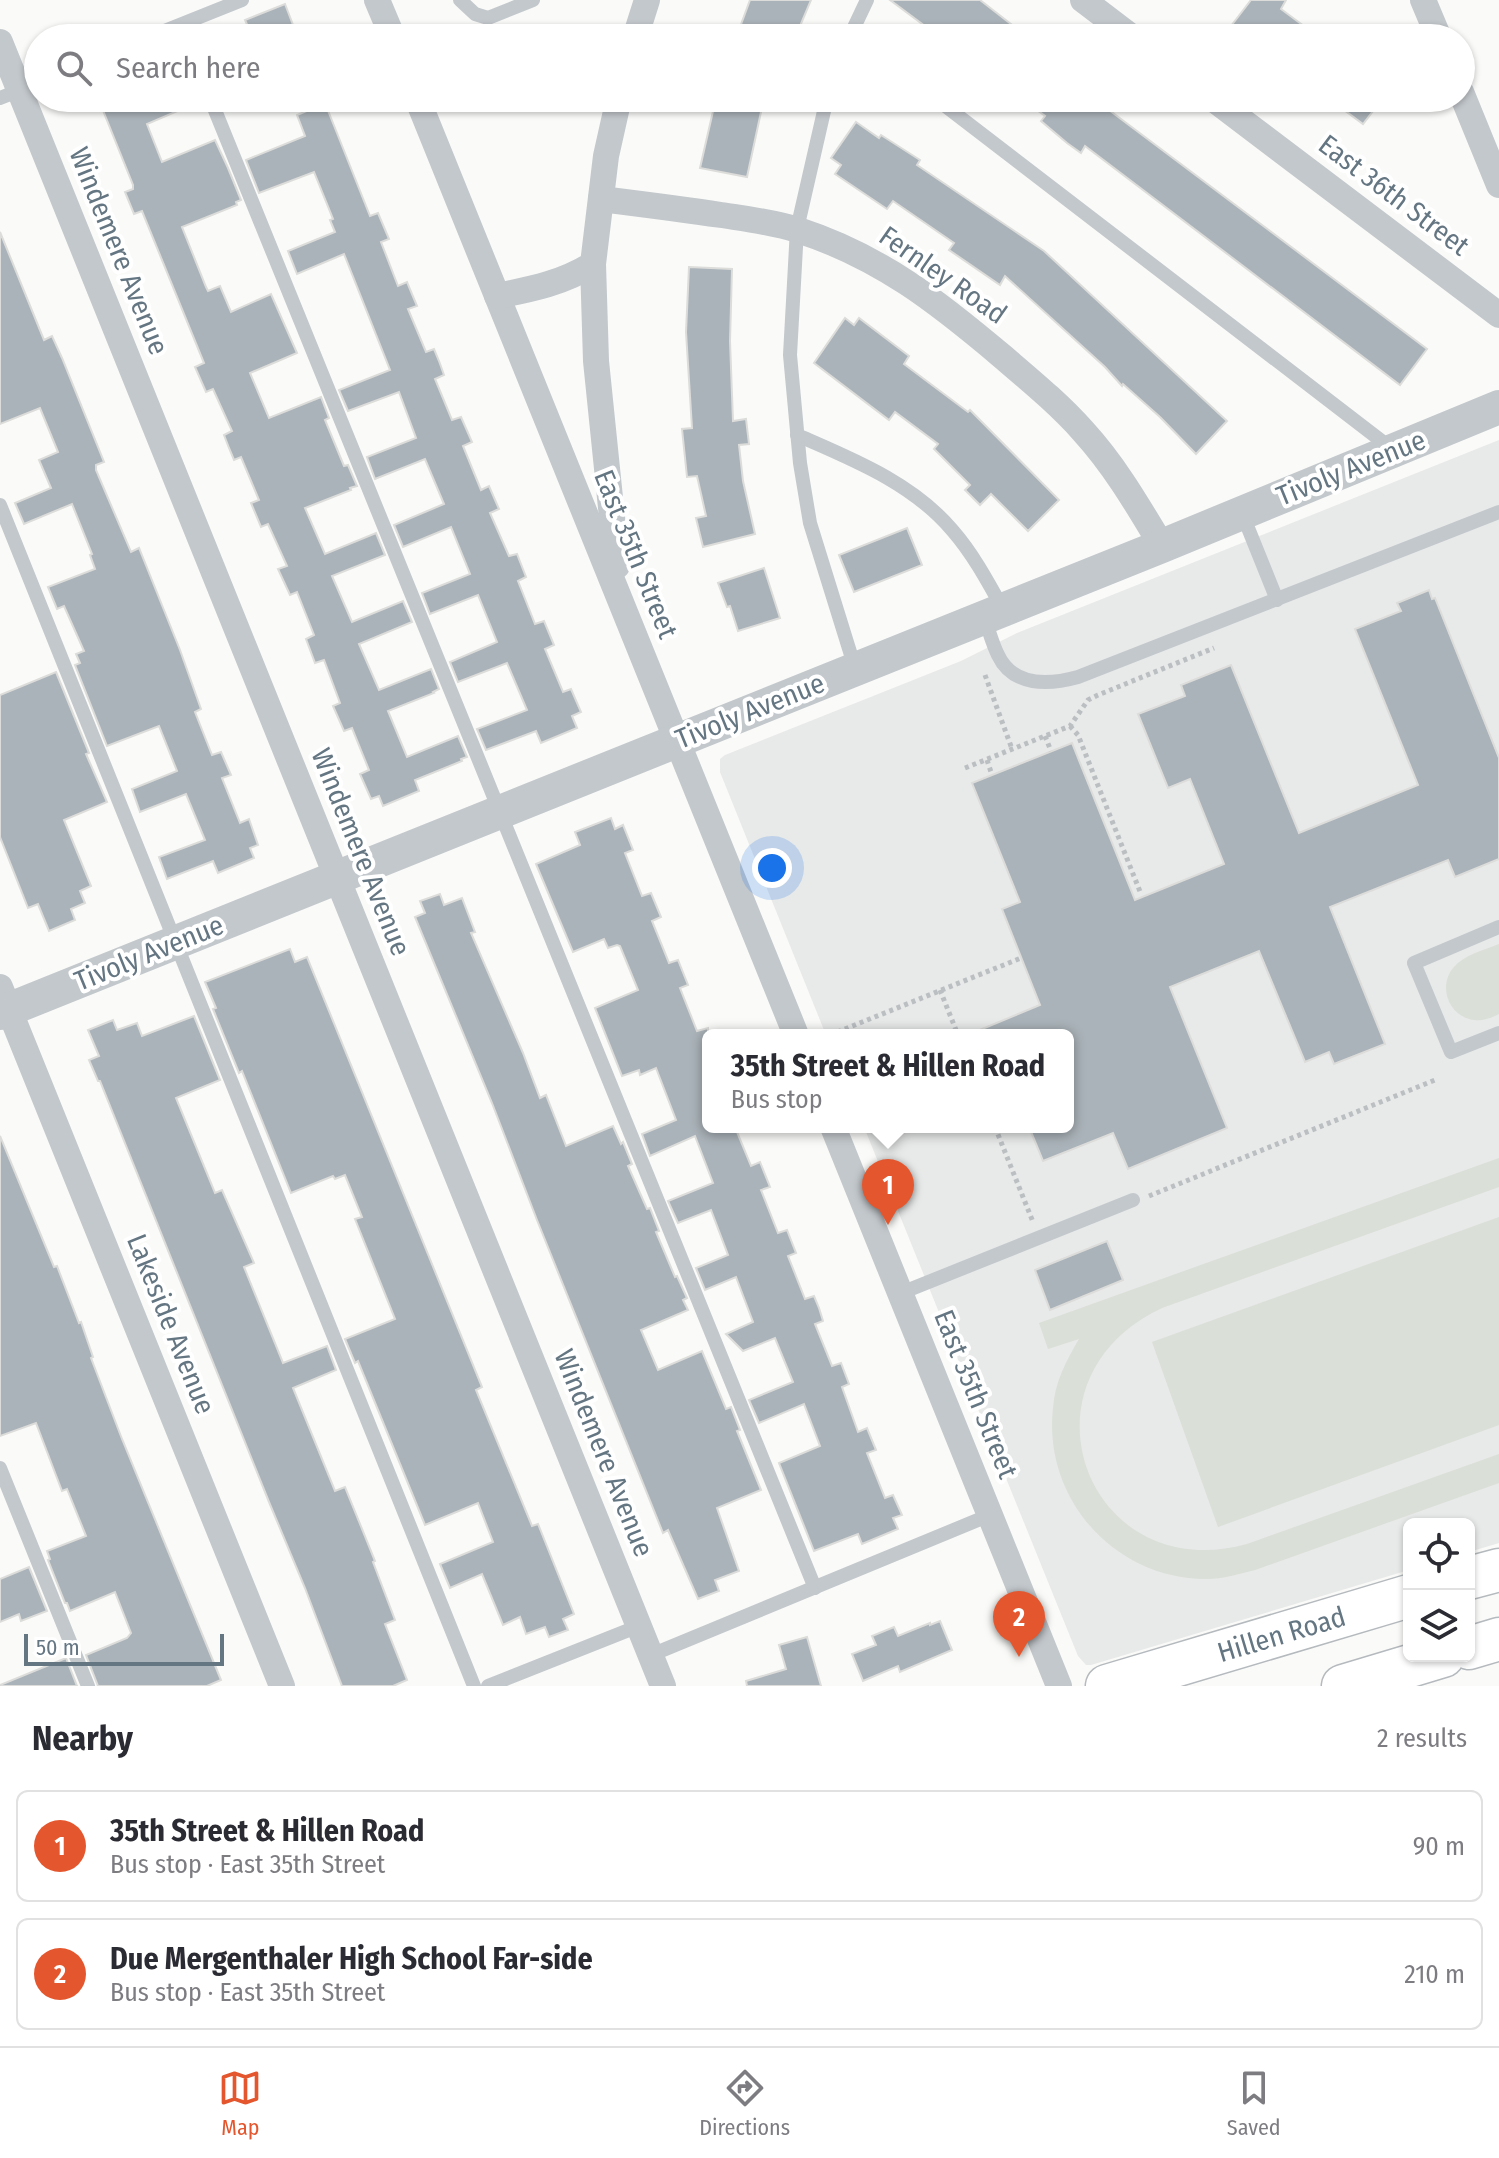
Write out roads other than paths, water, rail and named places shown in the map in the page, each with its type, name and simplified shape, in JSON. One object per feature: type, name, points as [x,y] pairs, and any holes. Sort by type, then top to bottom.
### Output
[{"type":"main road","points":[[1475,1576],[1499,1570]]},
{"type":"main road","name":"Hillen Road","points":[[1107,1686],[1403,1598]]},
{"type":"main road","points":[[1475,1646],[1499,1639]]},
{"type":"main road","points":[[1343,1686],[1423,1662]]},
{"type":"street","points":[[377,0],[387,24]]},
{"type":"street","points":[[639,24],[647,0]]},
{"type":"street","points":[[1083,0],[1115,24]]},
{"type":"street","points":[[1423,0],[1433,24]]},
{"type":"street","name":"Windemere Avenue","points":[[0,42],[19,90]]},
{"type":"street","name":"Windemere Avenue","points":[[28,112],[663,1686]]},
{"type":"street","name":"East 35th Street","points":[[423,112],[794,1029]]},
{"type":"street","points":[[616,112],[606,156],[593,264],[596,361],[621,602]]},
{"type":"street","name":"East 36th Street","points":[[1231,112],[1499,315]]},
{"type":"street","points":[[1469,112],[1499,185]]},
{"type":"street","name":"Fernley Road","points":[[601,199],[762,221],[797,229],[854,251],[896,274],[929,297],[1041,390],[1083,431],[1123,482],[1162,546]]},
{"type":"street","points":[[497,296],[556,283],[593,264]]},
{"type":"street","name":"Tivoly Avenue","points":[[3,1003],[175,942],[1162,546],[1499,407]]},
{"type":"street","name":"Lakeside Avenue","points":[[3,1003],[282,1686]]},
{"type":"street","name":"East 35th Street","points":[[835,1133],[1059,1686]]},
{"type":"lane","points":[[196,24],[242,0]]},
{"type":"lane","points":[[460,0],[475,14],[488,18],[533,0]]},
{"type":"lane","points":[[857,24],[867,0]]},
{"type":"lane","points":[[216,112],[815,1588]]},
{"type":"lane","points":[[824,112],[797,229],[790,355],[797,435],[810,523],[855,668]]},
{"type":"lane","points":[[953,112],[1395,451]]},
{"type":"lane","points":[[797,435],[853,459],[902,487],[929,506],[953,530],[972,556],[994,612],[998,656],[1010,671],[1025,680],[1040,683],[1078,677],[1499,512]]},
{"type":"lane","points":[[0,505],[474,1686]]},
{"type":"lane","points":[[1242,513],[1277,600]]},
{"type":"lane","points":[[1499,927],[1414,963],[1451,1052],[1499,1033]]},
{"type":"lane","points":[[901,1293],[1133,1200]]},
{"type":"lane","points":[[0,1468],[88,1686]]},
{"type":"lane","points":[[651,1655],[990,1515]]},
{"type":"lane","points":[[488,1686],[639,1626]]},
{"type":"place","name":"35th Street & Hillen Road","points":[[888,1225]]},
{"type":"place","name":"Due Mergenthaler High School Far-side","points":[[1019,1657]]}]
